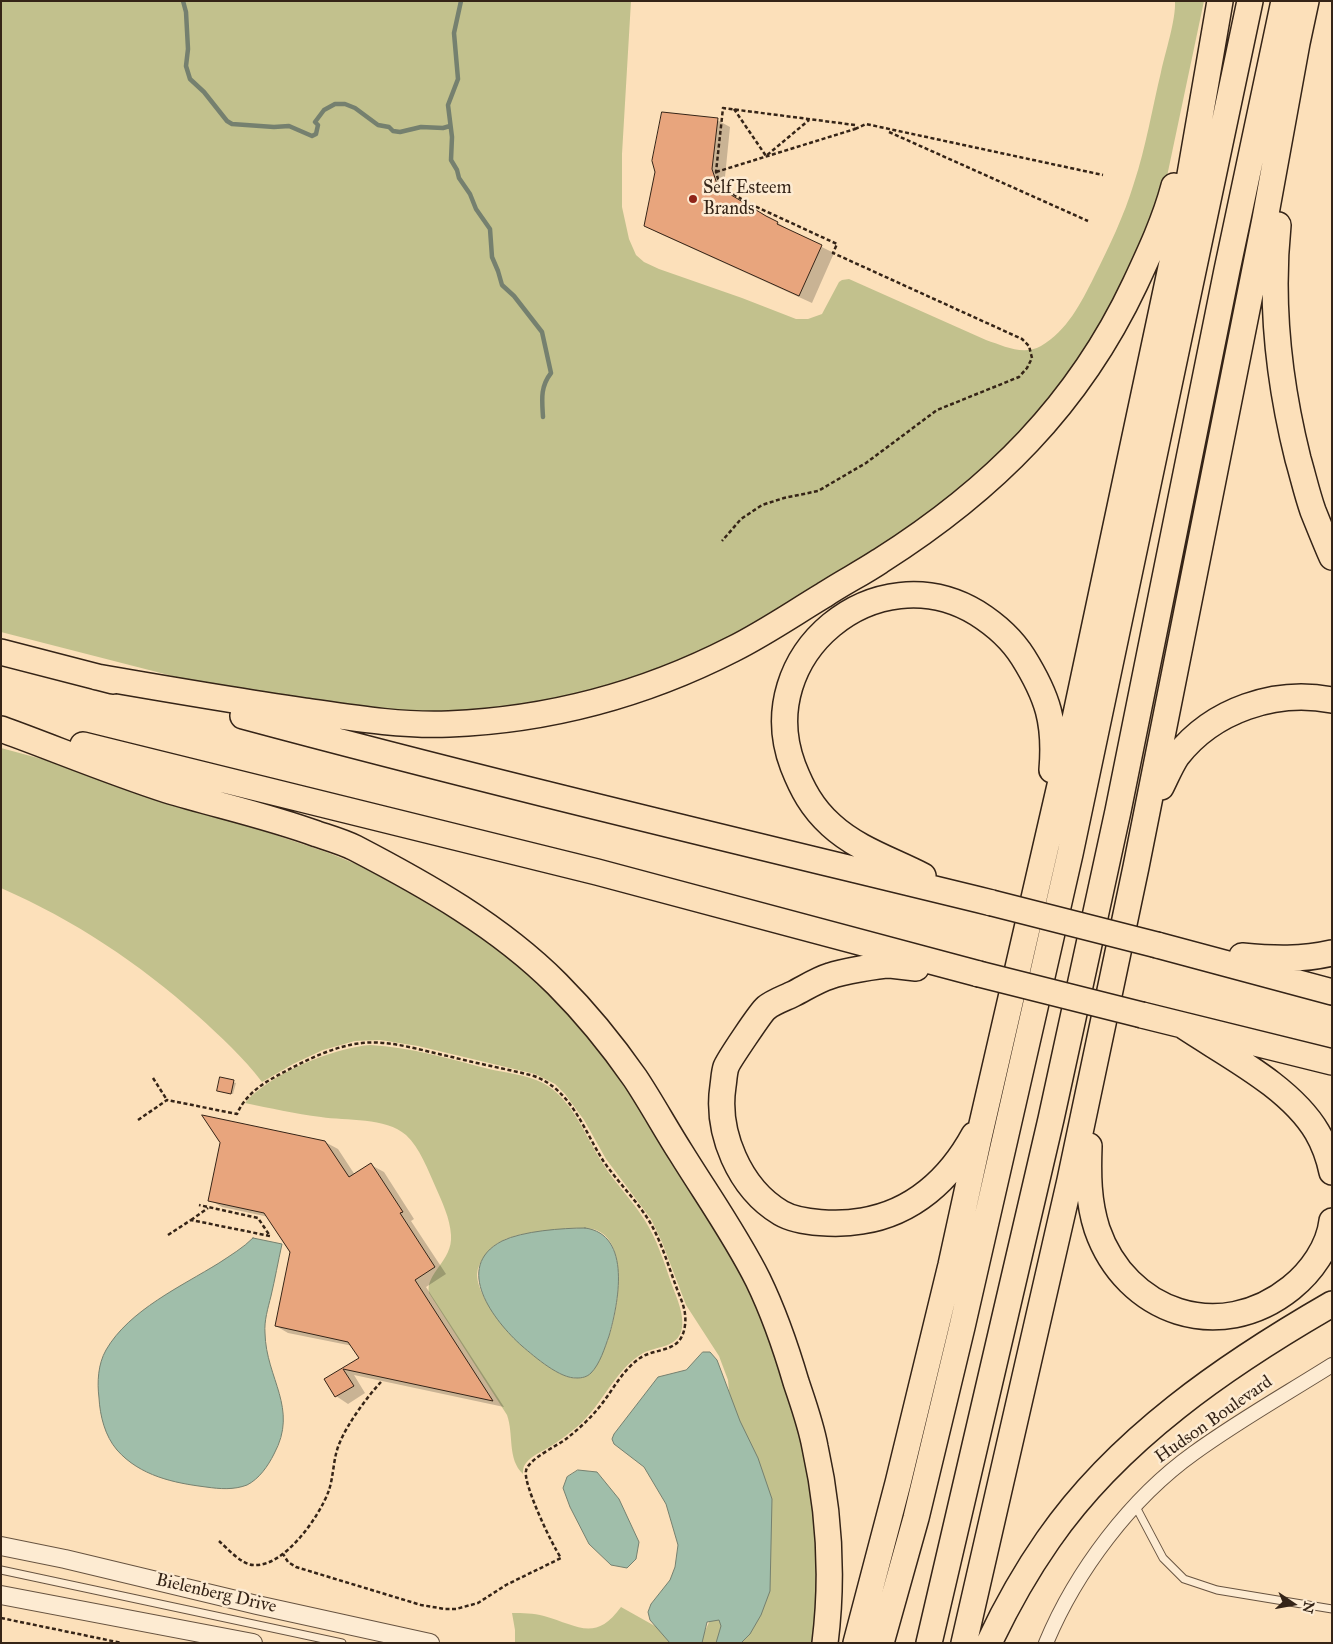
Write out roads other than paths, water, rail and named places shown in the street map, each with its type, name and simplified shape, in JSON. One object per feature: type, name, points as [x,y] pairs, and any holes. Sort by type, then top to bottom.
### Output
[{"type":"highway","points":[[97,677],[238,702],[394,723],[455,723],[537,715],[618,696],[708,661],[733,649],[881,561],[974,494],[1003,468],[1037,433],[1087,369],[1103,344],[1128,300],[1161,227],[1171,198],[1218,1]]},
{"type":"highway","points":[[856,1643],[896,1492],[949,1274],[1070,742],[1187,192],[1218,1]]},
{"type":"highway","points":[[881,1643],[916,1518],[960,1337],[1070,854],[1250,1]]},
{"type":"highway","points":[[929,1643],[1051,1119],[1118,811],[1227,270],[1284,1]]},
{"type":"highway","points":[[964,1643],[1092,1078],[1147,813],[1265,219],[1306,1]]},
{"type":"highway","points":[[1297,43],[1308,72],[1280,203],[1275,270],[1278,341],[1281,377],[1293,439],[1312,509],[1332,556]]},
{"type":"highway","points":[[962,896],[844,836],[810,803],[800,785],[789,755],[785,736],[785,709],[789,690],[803,657],[814,640],[832,623],[844,615],[873,601],[903,595],[932,596],[949,600],[973,611],[991,622],[1008,636],[1035,676],[1047,704],[1053,726],[1054,744],[1046,848]]},
{"type":"highway","points":[[1,652],[402,758],[992,903],[1332,992]]},
{"type":"highway","points":[[1147,813],[1176,757],[1203,730],[1231,712],[1290,697],[1318,697],[1332,700]]},
{"type":"highway","points":[[1,725],[190,770],[597,872],[979,974],[1332,1062]]},
{"type":"highway","points":[[1,729],[166,789],[299,827],[350,846],[453,903],[490,928],[555,982],[577,1005],[635,1078],[738,1242],[760,1284],[787,1351],[816,1447],[820,1471],[827,1525],[828,1623],[825,1643]]},
{"type":"highway","points":[[1184,952],[1280,959],[1299,959],[1332,953]]},
{"type":"highway","points":[[979,974],[887,965],[830,976],[766,1008],[726,1068],[720,1102],[722,1121],[729,1150],[744,1176],[760,1196],[781,1213],[823,1223],[841,1224],[872,1220],[891,1214],[931,1191],[949,1172],[972,1138],[978,1128],[988,1097]]},
{"type":"highway","points":[[1182,1025],[1259,1075],[1299,1108],[1320,1137],[1332,1172]]},
{"type":"highway","points":[[1092,1078],[1088,1191],[1093,1214],[1097,1230],[1111,1258],[1143,1294],[1179,1312],[1201,1317],[1229,1316],[1260,1307],[1280,1298],[1308,1272],[1323,1248],[1332,1221]]},
{"type":"highway","points":[[989,1643],[1009,1602],[1048,1540],[1097,1480],[1133,1444],[1222,1374],[1332,1304]]},
{"type":"street","name":"Hudson Boulevard","points":[[1046,1643],[1086,1566],[1160,1481],[1193,1454],[1332,1365]]},
{"type":"street","name":"Bielenberg Drive","points":[[1,1546],[430,1643]]},
{"type":"street","points":[[1,1595],[252,1643]]},
{"type":"lane","points":[[1136,1507],[1163,1558],[1184,1579],[1218,1590],[1332,1609]]},
{"type":"lane","points":[[1,1570],[342,1643]]},
{"type":"waterway","points":[[183,1],[186,12],[188,49],[186,66],[190,79],[204,92],[227,121],[232,124],[274,127],[289,126],[312,136],[316,134],[318,125],[315,122],[324,110],[335,104],[345,104],[355,108],[378,125],[389,127],[393,131],[400,132],[421,127],[443,128],[450,126]]},
{"type":"waterway","points":[[461,1],[454,33],[458,79],[448,105],[452,137],[451,160],[476,209],[490,229],[492,257],[502,285],[514,296],[542,332],[551,373],[543,389],[543,417]]},
{"type":"place","name":"Self Esteem Brands","points":[[693,199]]}]
